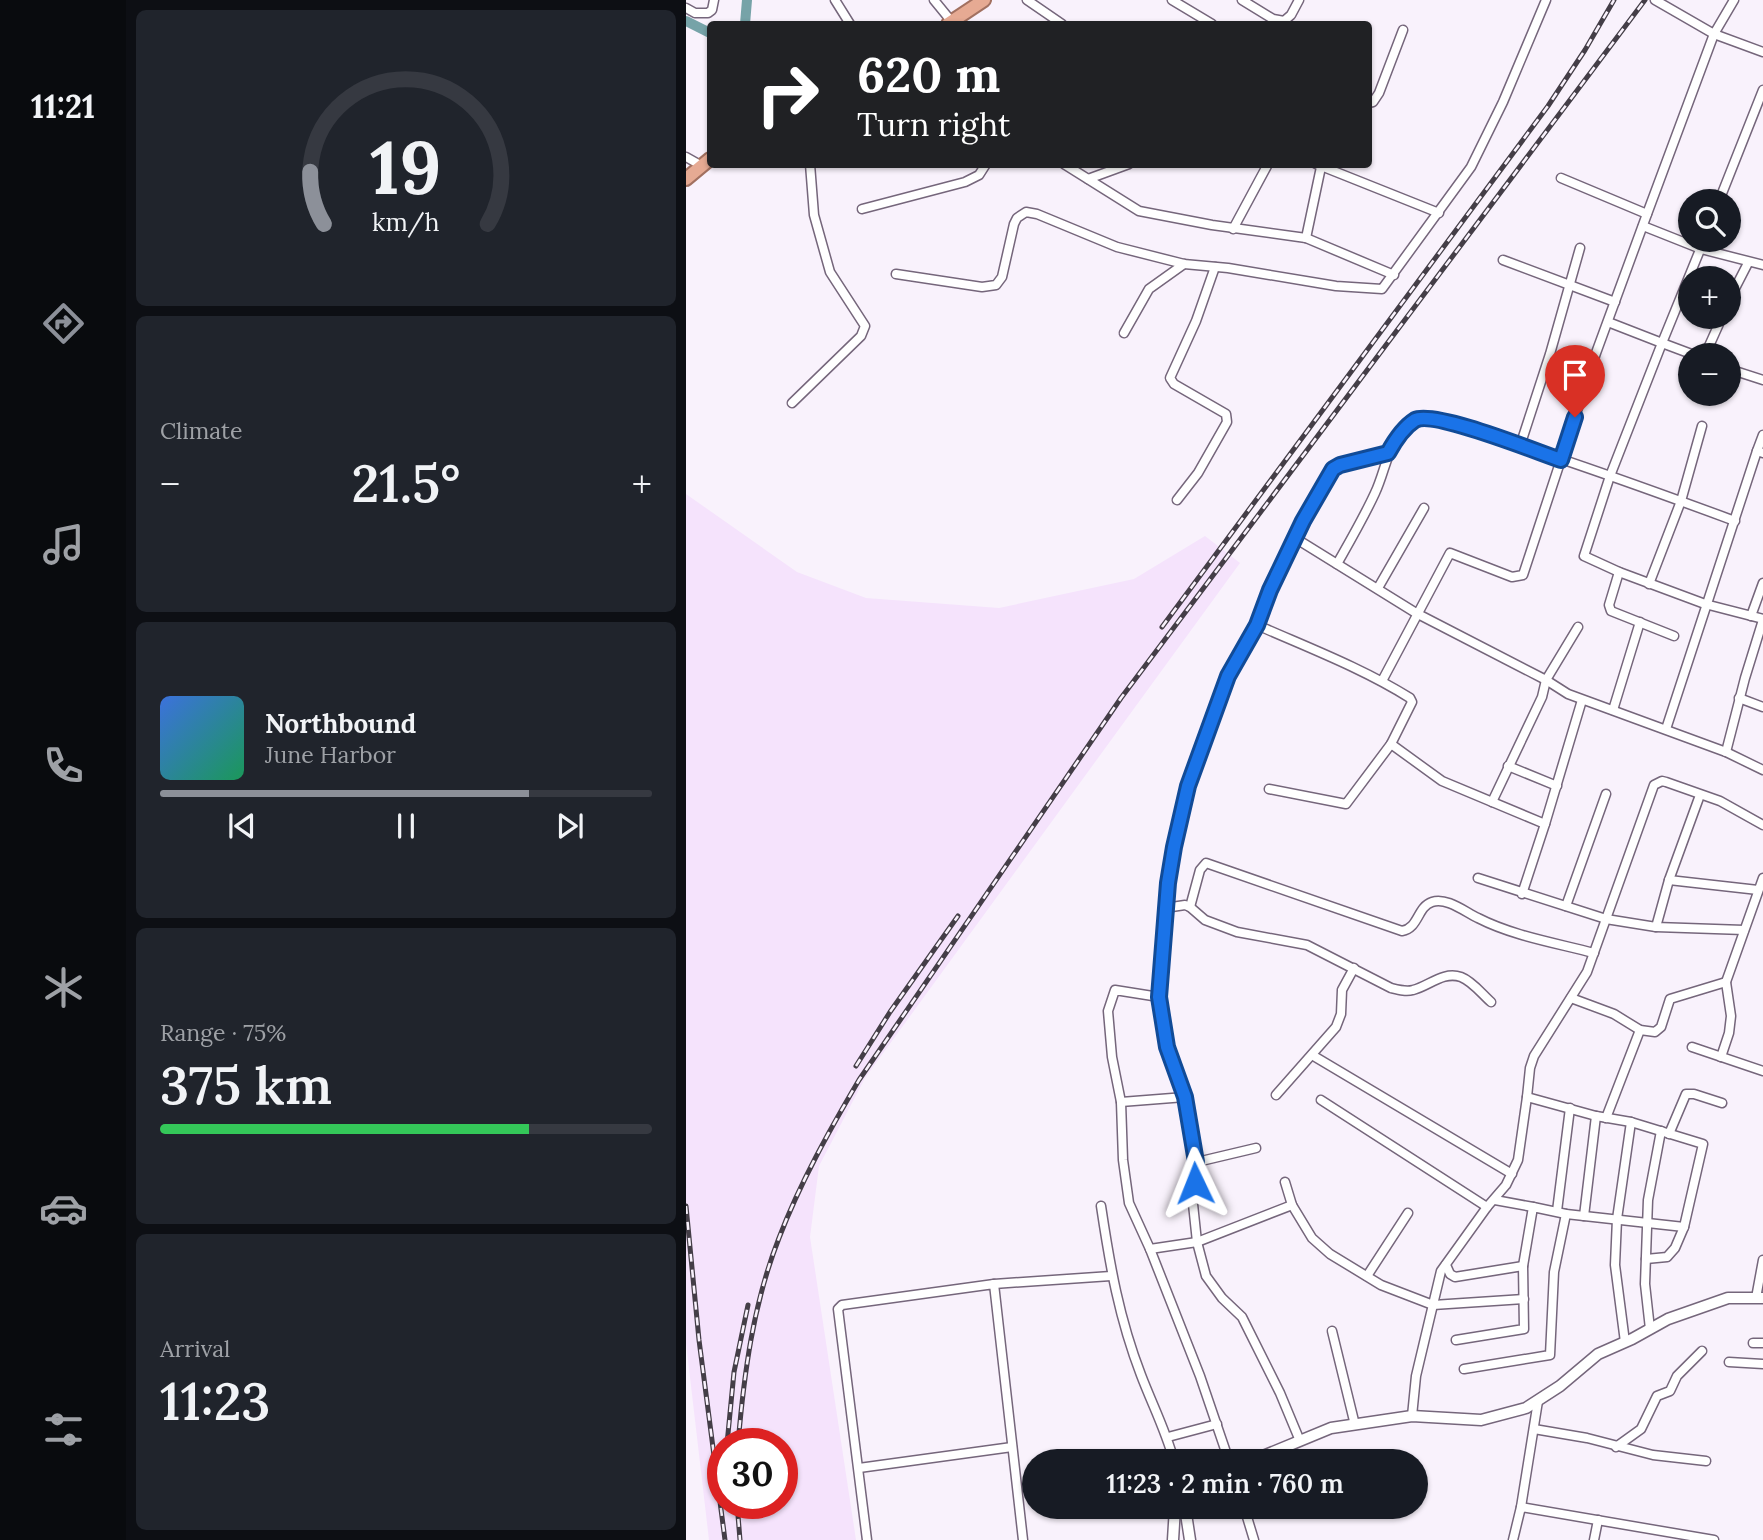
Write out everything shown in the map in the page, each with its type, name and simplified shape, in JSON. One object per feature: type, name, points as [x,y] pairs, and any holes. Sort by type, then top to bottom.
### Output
[{"type":"highway","points":[[953,21],[984,0]]},
{"type":"highway","points":[[686,179],[706,163]]},
{"type":"street","points":[[686,8],[695,13],[708,13],[712,10],[714,0]]},
{"type":"street","points":[[835,0],[848,21]]},
{"type":"street","points":[[934,0],[949,21]]},
{"type":"street","points":[[1027,0],[1058,21]]},
{"type":"street","points":[[1172,0],[1207,21]]},
{"type":"street","points":[[1241,0],[1273,19],[1284,21],[1291,15],[1299,0]]},
{"type":"street","points":[[896,274],[982,287],[996,285],[1002,276],[1014,224],[1017,218],[1027,212],[1117,247],[1184,264],[1336,286],[1376,290],[1386,286],[1462,181],[1488,133],[1546,0]]},
{"type":"street","points":[[1655,0],[1671,4],[1714,34],[1763,52]]},
{"type":"street","points":[[1382,681],[1451,552],[1512,577],[1523,575],[1647,214],[1714,34],[1734,0]]},
{"type":"street","points":[[1372,102],[1379,93],[1403,30]]},
{"type":"street","points":[[1724,189],[1763,90]]},
{"type":"street","points":[[686,157],[706,163]]},
{"type":"street","points":[[792,403],[861,336],[865,326],[830,272],[814,215],[810,168]]},
{"type":"street","points":[[862,209],[965,182],[979,175],[983,168]]},
{"type":"street","points":[[1070,168],[1139,211],[1233,229],[1306,238],[1394,275]]},
{"type":"street","points":[[1088,179],[1118,168]]},
{"type":"street","points":[[1233,229],[1266,168]]},
{"type":"street","points":[[1306,238],[1319,168]]},
{"type":"street","points":[[1324,168],[1439,213]]},
{"type":"street","points":[[1561,178],[1647,214]]},
{"type":"street","points":[[1643,226],[1678,240]]},
{"type":"street","points":[[1520,446],[1580,248]]},
{"type":"street","points":[[1699,252],[1610,477],[1584,556],[1649,584],[1705,604],[1763,620],[1726,752]]},
{"type":"street","points":[[1711,252],[1763,265]]},
{"type":"street","points":[[1503,260],[1615,302]]},
{"type":"street","points":[[1741,276],[1748,262]]},
{"type":"street","points":[[1124,333],[1149,289],[1184,264]]},
{"type":"street","points":[[1177,499],[1198,474],[1227,422],[1226,414],[1174,384],[1170,378],[1196,321],[1215,267]]},
{"type":"street","points":[[1608,322],[1678,349]]},
{"type":"street","points":[[1741,373],[1763,380]]},
{"type":"street","points":[[1337,564],[1376,491],[1394,442],[1412,422],[1423,418],[1469,428],[1735,521]]},
{"type":"street","points":[[1649,584],[1681,501],[1702,426]]},
{"type":"street","points":[[1666,729],[1705,604],[1760,452],[1763,435]]},
{"type":"street","points":[[1300,1441],[1276,1384],[1242,1317],[1222,1298],[1206,1276],[1197,1242],[1193,1204],[1196,1162],[1185,1097],[1167,1047],[1159,997],[1165,908],[1174,847],[1188,786],[1228,676],[1257,625],[1295,538],[1333,469],[1388,453]]},
{"type":"street","points":[[1378,588],[1424,508]]},
{"type":"street","points":[[1295,538],[1416,614],[1582,700],[1726,752],[1763,770]]},
{"type":"street","points":[[1619,572],[1609,609],[1674,636]]},
{"type":"street","points":[[1751,616],[1763,583]]},
{"type":"street","points":[[1613,710],[1640,622]]},
{"type":"street","points":[[1257,625],[1382,681],[1410,698],[1412,702],[1391,744],[1346,804],[1269,789]]},
{"type":"street","points":[[1492,802],[1542,697],[1546,680],[1578,627]]},
{"type":"street","points":[[1740,698],[1763,707]]},
{"type":"street","points":[[1522,894],[1582,700]]},
{"type":"street","points":[[1391,744],[1442,781],[1545,824]]},
{"type":"street","points":[[1508,766],[1556,786]]},
{"type":"street","points":[[1412,1416],[1416,1376],[1441,1271],[1512,1174],[1518,1160],[1530,1068],[1534,1056],[1580,986],[1654,785],[1661,781],[1666,782],[1720,801],[1763,825]]},
{"type":"street","points":[[1566,906],[1606,794]]},
{"type":"street","points":[[1656,927],[1668,880],[1700,795]]},
{"type":"street","points":[[1190,907],[1200,870],[1206,863],[1400,930],[1410,928],[1425,906],[1438,901],[1453,905],[1492,925],[1594,953]]},
{"type":"street","points":[[1478,878],[1606,919],[1656,927],[1744,930]]},
{"type":"street","points":[[1721,1057],[1731,1016],[1726,982],[1763,878]]},
{"type":"street","points":[[1668,880],[1758,890]]},
{"type":"street","points":[[1165,908],[1182,905],[1190,907],[1200,917],[1214,924],[1252,936],[1307,945],[1391,988],[1414,990],[1442,977],[1463,978],[1491,1002]]},
{"type":"street","points":[[1276,1095],[1336,1027],[1341,1014],[1342,990],[1354,968]]},
{"type":"street","points":[[1571,998],[1614,1014],[1640,1030],[1651,1032],[1658,1031],[1669,1002],[1676,995],[1726,982]]},
{"type":"street","points":[[1159,997],[1115,990],[1108,1011],[1112,1057],[1121,1102],[1123,1160],[1129,1203],[1150,1249],[1225,1449]]},
{"type":"street","points":[[1606,1118],[1640,1030]]},
{"type":"street","points":[[1692,1047],[1763,1070]]},
{"type":"street","points":[[1312,1055],[1512,1174]]},
{"type":"street","points":[[1650,1329],[1645,1284],[1648,1200],[1665,1132],[1686,1094],[1723,1103]]},
{"type":"street","points":[[1121,1102],[1185,1097]]},
{"type":"street","points":[[1527,1097],[1596,1116],[1631,1122],[1703,1143],[1684,1227],[1675,1248],[1667,1257],[1646,1259]]},
{"type":"street","points":[[1321,1100],[1488,1207]]},
{"type":"street","points":[[1464,1369],[1550,1355],[1554,1272],[1562,1212],[1570,1108]]},
{"type":"street","points":[[1584,1216],[1596,1116]]},
{"type":"street","points":[[1625,1342],[1615,1265],[1617,1219],[1631,1122]]},
{"type":"street","points":[[1196,1162],[1256,1148]]},
{"type":"street","points":[[1285,1182],[1292,1205],[1319,1247],[1390,1289],[1433,1305],[1524,1299]]},
{"type":"street","points":[[1495,1200],[1584,1216],[1684,1227]]},
{"type":"street","points":[[1150,1249],[1197,1242],[1292,1205]]},
{"type":"street","points":[[1101,1206],[1111,1276],[1121,1317],[1141,1376],[1171,1449]]},
{"type":"street","points":[[1456,1340],[1524,1329],[1523,1266],[1533,1207]]},
{"type":"street","points":[[1367,1276],[1408,1213]]},
{"type":"street","points":[[1280,1449],[1331,1428],[1412,1416],[1481,1420],[1526,1408],[1560,1386],[1598,1354],[1668,1319],[1728,1298],[1759,1298],[1763,1260]]},
{"type":"street","points":[[1446,1265],[1450,1274],[1455,1277],[1523,1266]]},
{"type":"street","points":[[867,1540],[838,1314],[840,1306],[994,1284],[1111,1276]]},
{"type":"street","points":[[994,1284],[1023,1540]]},
{"type":"street","points":[[1332,1331],[1355,1424]]},
{"type":"street","points":[[1753,1343],[1763,1343]]},
{"type":"street","points":[[1616,1447],[1641,1429],[1657,1396],[1670,1391],[1677,1375],[1702,1351]]},
{"type":"street","points":[[1729,1362],[1763,1364]]},
{"type":"street","points":[[1513,1540],[1538,1401]]},
{"type":"street","points":[[1168,1437],[1217,1424]]},
{"type":"street","points":[[1534,1429],[1587,1438],[1653,1455],[1706,1461]]},
{"type":"street","points":[[859,1468],[1012,1447]]},
{"type":"street","points":[[1521,1507],[1686,1538],[1714,1540]]},
{"type":"street","points":[[1173,1540],[1174,1519]]},
{"type":"street","points":[[1187,1519],[1190,1540]]},
{"type":"street","points":[[1248,1519],[1254,1540]]},
{"type":"street","points":[[1594,1540],[1598,1520]]},
{"type":"shaded area","points":[[686,494],[797,572],[866,598],[999,608],[1134,579],[1205,536],[1240,563],[865,1078],[819,1166],[810,1237],[856,1540],[709,1540],[686,1343]]},
{"type":"waterway","points":[[745,21],[747,0]]},
{"type":"waterway","points":[[686,21],[707,32]]},
{"type":"railway","points":[[1162,627],[1548,106],[1614,0]]},
{"type":"railway","points":[[740,1428],[751,1340],[770,1263],[806,1177],[859,1080],[1121,698],[1645,0]]},
{"type":"railway","points":[[856,1066],[890,1012],[958,916]]},
{"type":"railway","points":[[686,1206],[699,1340],[725,1540]]},
{"type":"railway","points":[[729,1428],[734,1372],[748,1305]]},
{"type":"railway","points":[[738,1519],[740,1540]]},
{"type":"route","points":[[1195,1183],[1196,1162],[1185,1097],[1167,1047],[1159,997],[1168,883],[1183,803],[1228,676],[1257,625],[1270,590],[1303,521],[1333,469],[1388,453],[1394,442],[1415,420],[1434,419],[1469,428],[1561,460],[1575,417]]}]
